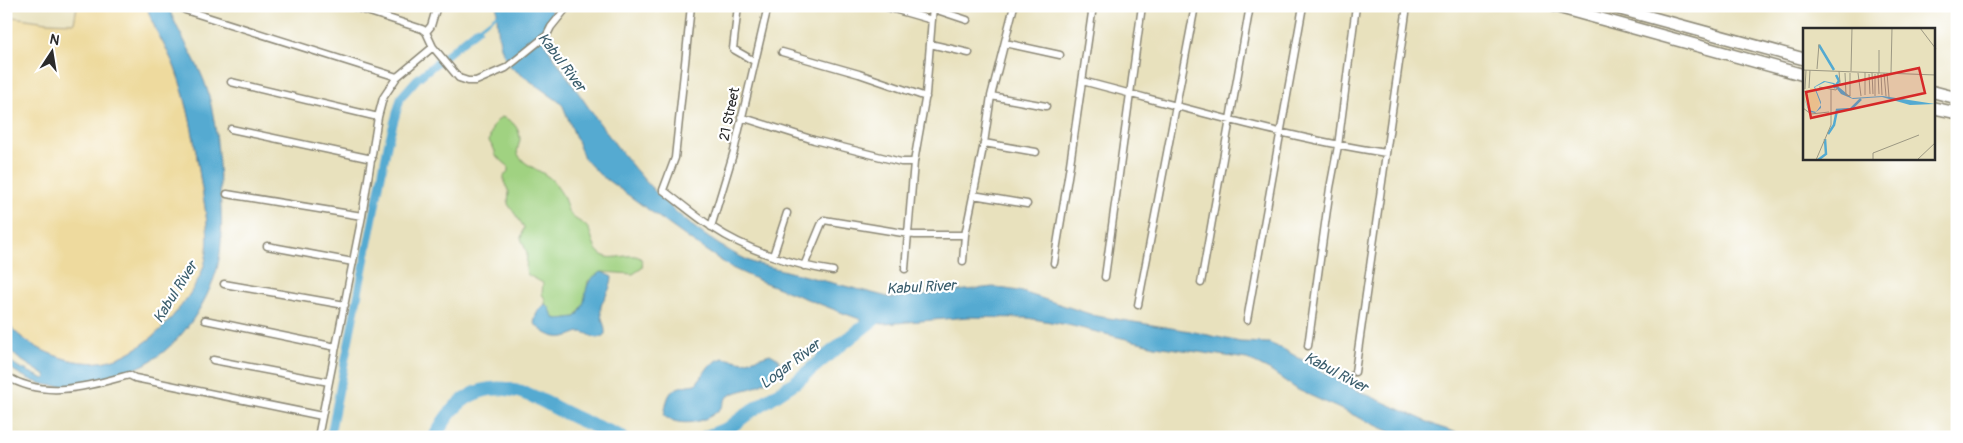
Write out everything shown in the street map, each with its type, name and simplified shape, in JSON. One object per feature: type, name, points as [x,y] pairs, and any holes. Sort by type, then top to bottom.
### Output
[{"type":"highway","points":[[1554,6],[1803,75]]},
{"type":"highway","points":[[1609,6],[1803,59]]},
{"type":"highway","points":[[1936,93],[1957,98]]},
{"type":"highway","points":[[1936,108],[1957,113]]},
{"type":"street","points":[[351,6],[422,29],[426,32],[433,47],[460,78],[468,81],[476,81],[506,68],[548,35],[551,27],[568,6]]},
{"type":"street","points":[[426,32],[431,26],[437,6]]},
{"type":"street","points":[[691,6],[675,158],[663,190],[711,227],[730,238],[773,256],[804,266],[833,271]]},
{"type":"street","points":[[738,6],[733,49],[754,61]]},
{"type":"street","name":"21 Street","points":[[711,227],[734,151],[768,6]]},
{"type":"street","points":[[883,6],[932,20]]},
{"type":"street","points":[[963,261],[965,235],[984,143],[991,96],[1014,6]]},
{"type":"street","points":[[1054,263],[1092,6]]},
{"type":"street","points":[[1105,277],[1142,6]]},
{"type":"street","points":[[1138,305],[1195,6]]},
{"type":"street","points":[[1201,283],[1250,6]]},
{"type":"street","points":[[1247,320],[1303,6]]},
{"type":"street","points":[[1308,346],[1338,146],[1356,6]]},
{"type":"street","points":[[1355,372],[1366,306],[1407,6]]},
{"type":"street","points":[[905,268],[914,162],[926,97],[933,8],[967,20]]},
{"type":"street","points":[[185,10],[397,77]]},
{"type":"street","points":[[1005,43],[1060,55]]},
{"type":"street","points":[[930,44],[969,53]]},
{"type":"street","points":[[318,437],[362,216],[378,117],[384,98],[397,77],[433,47]]},
{"type":"street","points":[[782,52],[859,74],[926,97]]},
{"type":"street","points":[[1082,81],[1230,122],[1338,146],[1386,153]]},
{"type":"street","points":[[231,82],[378,117]]},
{"type":"street","points":[[991,96],[1046,106]]},
{"type":"street","points":[[741,117],[814,140],[901,162],[914,162]]},
{"type":"street","points":[[231,129],[372,159]]},
{"type":"street","points":[[984,143],[1036,152]]},
{"type":"street","points":[[227,194],[362,216]]},
{"type":"street","points":[[973,195],[1027,204]]},
{"type":"street","points":[[773,256],[788,213]]},
{"type":"street","points":[[804,266],[824,220],[908,234],[965,235]]},
{"type":"street","points":[[267,246],[353,262]]},
{"type":"street","points":[[224,284],[344,305]]},
{"type":"street","points":[[205,320],[336,346]]},
{"type":"street","points":[[212,360],[329,382]]},
{"type":"street","points":[[6,376],[18,384],[44,390],[97,384],[129,375],[135,378],[322,416]]},
{"type":"green space","points":[[501,117],[511,122],[518,130],[520,138],[519,156],[553,181],[563,196],[570,213],[589,230],[598,251],[607,257],[636,256],[642,262],[642,268],[633,274],[602,272],[588,281],[585,302],[576,317],[554,318],[549,307],[545,304],[542,294],[543,283],[528,275],[526,270],[527,253],[521,238],[524,227],[508,204],[509,192],[504,182],[508,166],[495,155],[495,151],[489,141],[493,125]]},
{"type":"sand","points":[[77,6],[147,6],[152,22],[175,68],[188,110],[208,235],[204,266],[195,286],[165,325],[149,340],[130,352],[120,357],[100,362],[75,361],[48,353],[24,339],[6,321],[6,16],[47,22],[74,23]]},
{"type":"water","points":[[147,6],[168,6],[200,70],[208,92],[215,127],[220,174],[221,238],[217,269],[207,295],[184,332],[174,343],[152,360],[129,371],[93,382],[72,386],[52,386],[38,383],[6,365],[6,358],[17,366],[44,379],[46,378],[46,376],[18,358],[6,347],[6,321],[24,339],[61,358],[88,362],[110,360],[120,357],[140,346],[165,325],[191,293],[204,266],[208,235],[207,224],[191,125],[175,68],[152,22]]},
{"type":"water","points":[[497,6],[548,6],[552,12],[543,37],[545,44],[611,139],[635,169],[689,223],[720,245],[754,263],[892,298],[993,287],[1019,291],[1096,316],[1190,331],[1240,342],[1269,343],[1352,388],[1439,427],[1470,437],[1402,437],[1298,390],[1269,370],[1247,359],[1155,346],[1068,325],[1027,318],[968,317],[884,324],[868,322],[758,280],[732,268],[696,244],[599,174],[584,158],[563,106],[512,68],[507,62],[499,39]]},
{"type":"water","points":[[602,272],[612,277],[601,306],[605,331],[602,337],[596,338],[580,332],[565,337],[556,337],[544,332],[534,323],[537,312],[545,304],[549,307],[554,318],[576,317],[581,310],[587,286],[595,276]]},
{"type":"water","points":[[770,354],[779,359],[780,369],[758,385],[729,396],[715,413],[701,420],[685,423],[670,420],[664,416],[667,401],[672,392],[681,387],[696,384],[709,366],[718,360],[723,358],[744,362]]},
{"type":"waterway","points":[[478,29],[499,13]]},
{"type":"waterway","points":[[330,437],[388,143],[401,97],[417,79],[478,29]]},
{"type":"waterway","name":"Logar River","points":[[706,437],[729,428],[797,381],[884,311]]},
{"type":"waterway","name":"Logar River","points":[[435,437],[451,412],[461,402],[484,390],[497,388],[527,394],[621,437]]},
{"type":"water label","name":"Kabul River","points":[[562,62]]},
{"type":"water label","name":"Kabul River","points":[[921,287]]},
{"type":"water label","name":"Kabul River","points":[[175,292]]},
{"type":"water label","name":"Kabul River","points":[[1336,372]]}]
